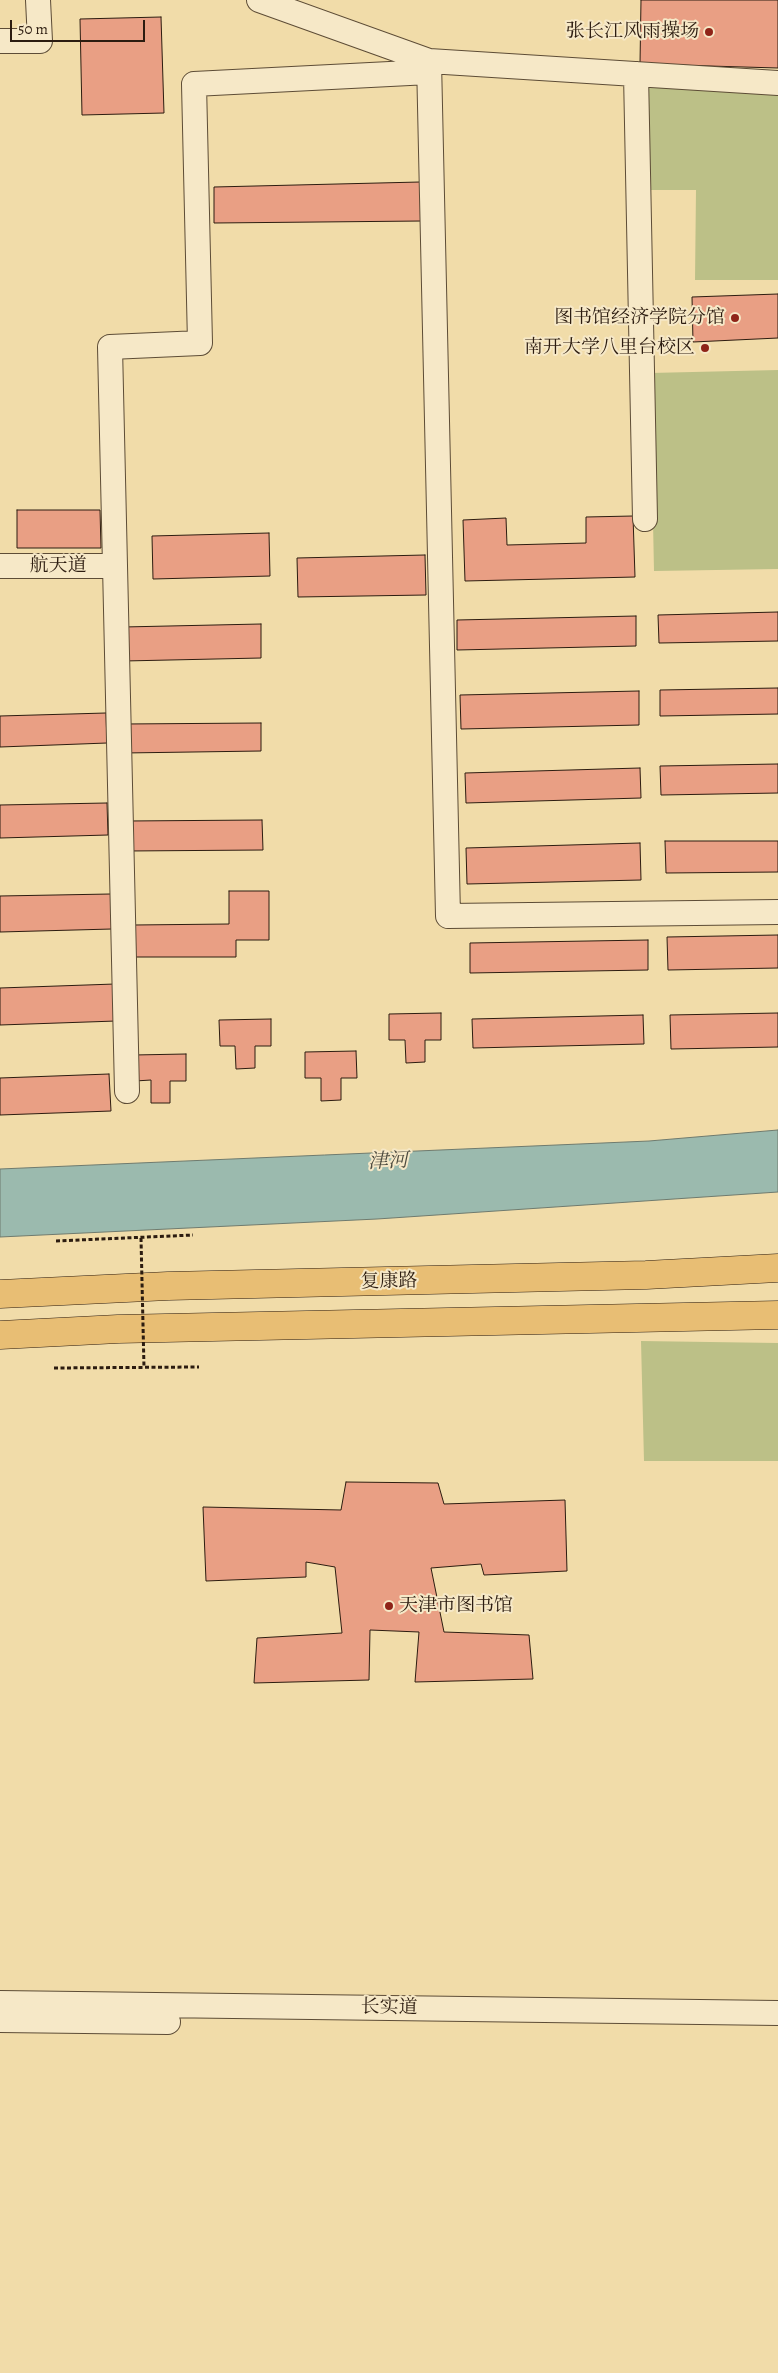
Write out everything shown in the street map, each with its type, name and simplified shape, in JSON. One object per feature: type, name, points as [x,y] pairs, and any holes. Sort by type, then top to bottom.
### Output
[{"type":"highway","name":"复康路","points":[[0,1294],[168,1286],[646,1275],[778,1268]]},
{"type":"highway","points":[[0,1335],[118,1329],[778,1315]]},
{"type":"street","points":[[0,40],[40,41],[38,0]]},
{"type":"street","points":[[259,0],[429,66]]},
{"type":"street","points":[[429,66],[448,916],[778,912]]},
{"type":"street","points":[[127,1090],[110,347],[200,343],[194,84],[429,66],[636,74],[778,83]]},
{"type":"street","points":[[636,74],[645,519]]},
{"type":"street","name":"航天道","points":[[0,566],[115,566]]},
{"type":"street","name":"长实道","points":[[0,2003],[778,2013]]},
{"type":"street","name":"长实道","points":[[0,2020],[778,2026]]},
{"type":"path","points":[[56,1241],[193,1235]]},
{"type":"path","points":[[141,1238],[144,1368]]},
{"type":"path","points":[[54,1368],[199,1367]]},
{"type":"green space","points":[[636,74],[778,81],[778,280],[695,280],[696,190],[636,190]]},
{"type":"green space","points":[[778,370],[778,569],[654,571],[650,373]]},
{"type":"green space","points":[[641,1341],[778,1343],[778,1461],[644,1461]]},
{"type":"water","name":"津河","points":[[778,1130],[778,1192],[377,1219],[0,1237],[0,1169],[649,1141]]},
{"type":"building","name":"张长江风雨操场","points":[[641,0],[778,0],[778,68],[640,64]]},
{"type":"building","points":[[161,17],[164,113],[82,115],[80,19]]},
{"type":"building","points":[[420,182],[422,221],[214,223],[214,187]]},
{"type":"building","name":"图书馆经济学院分馆","points":[[778,294],[778,338],[693,342],[692,297]]},
{"type":"building","points":[[17,510],[100,510],[101,548],[17,548]]},
{"type":"building","points":[[633,516],[635,577],[465,581],[463,520],[506,518],[507,545],[586,543],[586,517]]},
{"type":"building","points":[[269,533],[270,576],[153,579],[152,536]]},
{"type":"building","points":[[425,555],[426,595],[298,597],[297,558]]},
{"type":"building","points":[[778,612],[778,641],[659,643],[658,615]]},
{"type":"building","points":[[636,616],[636,646],[457,650],[457,620]]},
{"type":"building","points":[[261,624],[261,658],[124,661],[123,627]]},
{"type":"building","points":[[778,688],[778,714],[660,716],[660,690]]},
{"type":"building","points":[[639,691],[639,725],[461,729],[460,695]]},
{"type":"building","points":[[106,713],[107,743],[0,747],[0,716]]},
{"type":"building","points":[[261,723],[261,751],[124,753],[124,724]]},
{"type":"building","points":[[778,764],[778,793],[661,795],[660,766]]},
{"type":"building","points":[[640,768],[641,798],[466,803],[465,773]]},
{"type":"building","points":[[107,803],[108,835],[0,838],[0,805]]},
{"type":"building","points":[[262,820],[263,850],[127,851],[127,821]]},
{"type":"building","points":[[665,841],[778,841],[778,872],[666,873]]},
{"type":"building","points":[[640,843],[641,880],[467,884],[466,848]]},
{"type":"building","points":[[229,891],[269,891],[269,940],[236,940],[236,957],[135,957],[134,925],[229,924]]},
{"type":"building","points":[[111,894],[112,929],[0,932],[0,896]]},
{"type":"building","points":[[778,935],[778,968],[668,970],[667,937]]},
{"type":"building","points":[[648,940],[648,970],[470,973],[470,943]]},
{"type":"building","points":[[115,984],[116,1021],[0,1025],[0,988]]},
{"type":"building","points":[[441,1013],[441,1040],[425,1040],[425,1062],[406,1063],[405,1040],[389,1040],[389,1014]]},
{"type":"building","points":[[778,1013],[778,1047],[671,1049],[670,1015]]},
{"type":"building","points":[[643,1015],[644,1044],[473,1048],[472,1019]]},
{"type":"building","points":[[271,1019],[271,1046],[255,1046],[255,1068],[236,1069],[235,1046],[220,1046],[219,1020]]},
{"type":"building","points":[[356,1051],[357,1078],[341,1078],[341,1100],[321,1101],[321,1078],[305,1078],[305,1052]]},
{"type":"building","points":[[186,1054],[186,1081],[170,1081],[170,1103],[151,1103],[151,1080],[135,1081],[134,1055]]},
{"type":"building","points":[[109,1074],[111,1111],[0,1115],[0,1078]]},
{"type":"building","name":"天津市图书馆","points":[[346,1482],[438,1483],[444,1504],[565,1500],[567,1571],[484,1575],[481,1564],[431,1568],[444,1632],[529,1635],[533,1679],[415,1682],[419,1632],[370,1630],[369,1680],[254,1683],[257,1638],[342,1633],[335,1567],[306,1562],[306,1577],[206,1581],[203,1507],[341,1510]]},
{"type":"place","name":"张长江风雨操场","points":[[709,32]]},
{"type":"place","name":"图书馆经济学院分馆","points":[[735,318]]},
{"type":"place","name":"南开大学八里台校区","points":[[705,348]]},
{"type":"place","name":"天津市图书馆","points":[[389,1606]]}]
